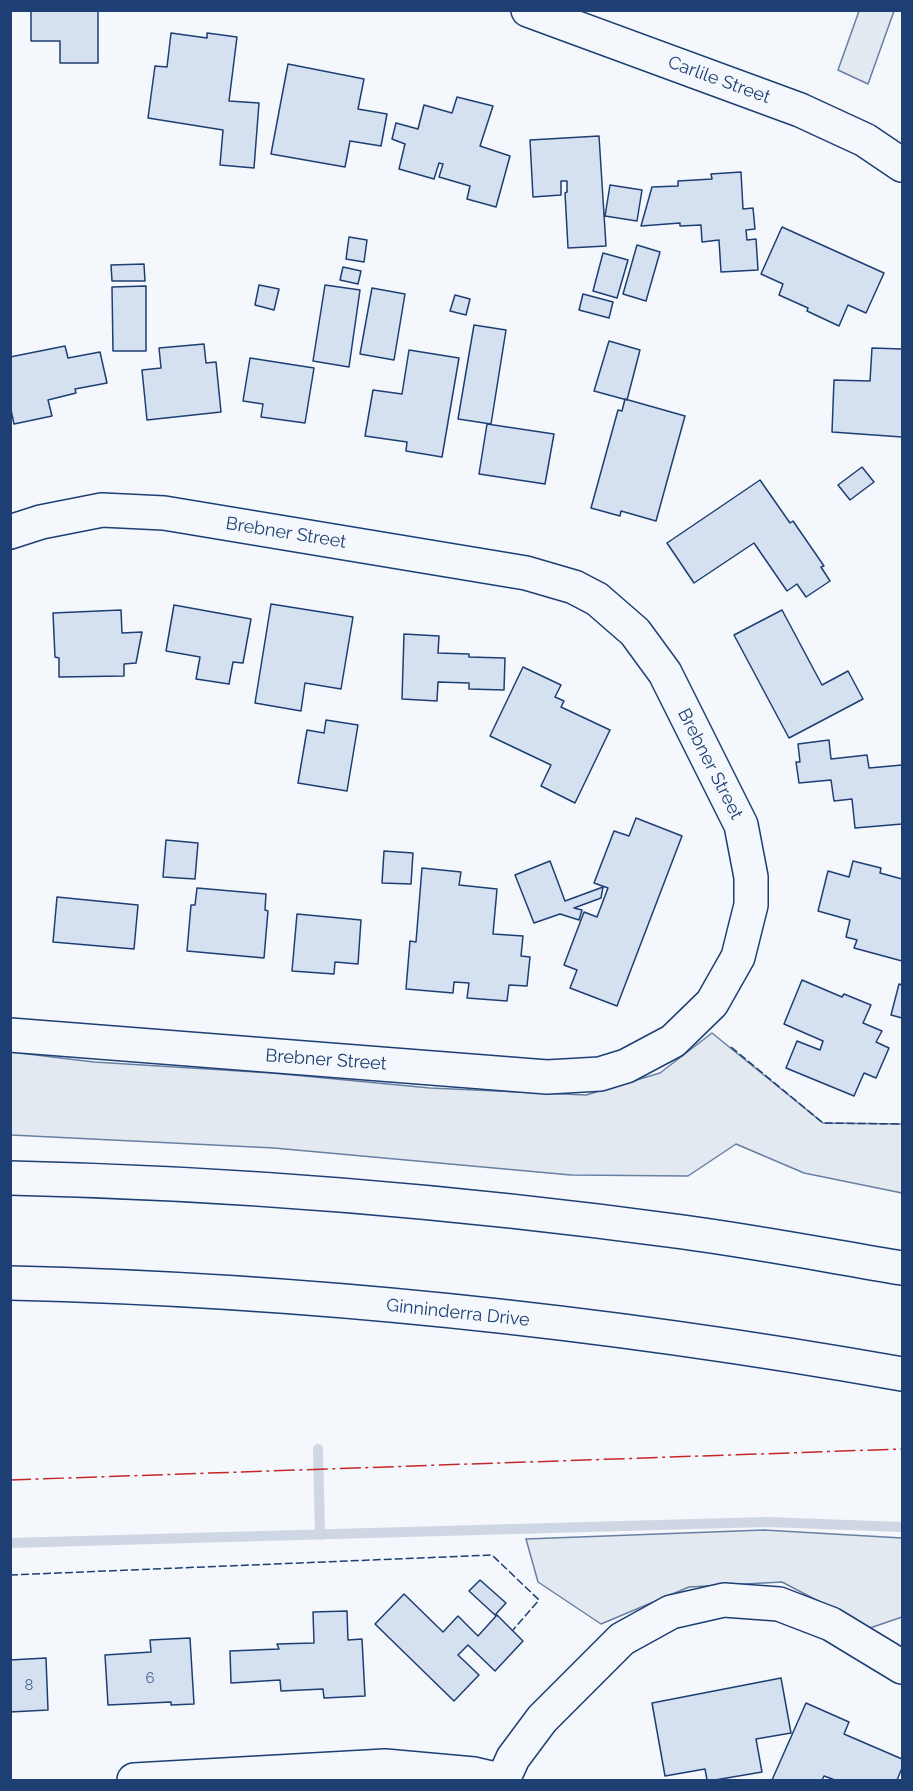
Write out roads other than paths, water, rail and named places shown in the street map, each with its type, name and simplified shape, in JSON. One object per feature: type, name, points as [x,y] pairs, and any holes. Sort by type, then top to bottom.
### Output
[{"type":"street","name":"Carlile Street","points":[[528,10],[800,110],[865,140],[903,165]]},
{"type":"street","name":"Brebner Street","points":[[10,532],[40,522],[102,510],[164,513],[526,573],[574,587],[597,599],[635,632],[664,673],[741,825],[751,877],[751,905],[738,957],[712,1004],[673,1041],[626,1066],[600,1074],[546,1077],[10,1035]]},
{"type":"street","points":[[10,1178],[274,1191],[485,1209],[684,1233],[903,1268]]},
{"type":"street","name":"Ginninderra Drive","points":[[10,1283],[257,1294],[454,1311],[653,1334],[903,1374]]},
{"type":"street","points":[[134,1780],[385,1766],[474,1774],[501,1780],[513,1758],[542,1719],[622,1639],[671,1612],[724,1600],[779,1604],[831,1624],[903,1667]]},
{"type":"waterway","points":[[318,1449],[320,1535]]},
{"type":"waterway","points":[[10,1543],[767,1522],[902,1527]]}]
